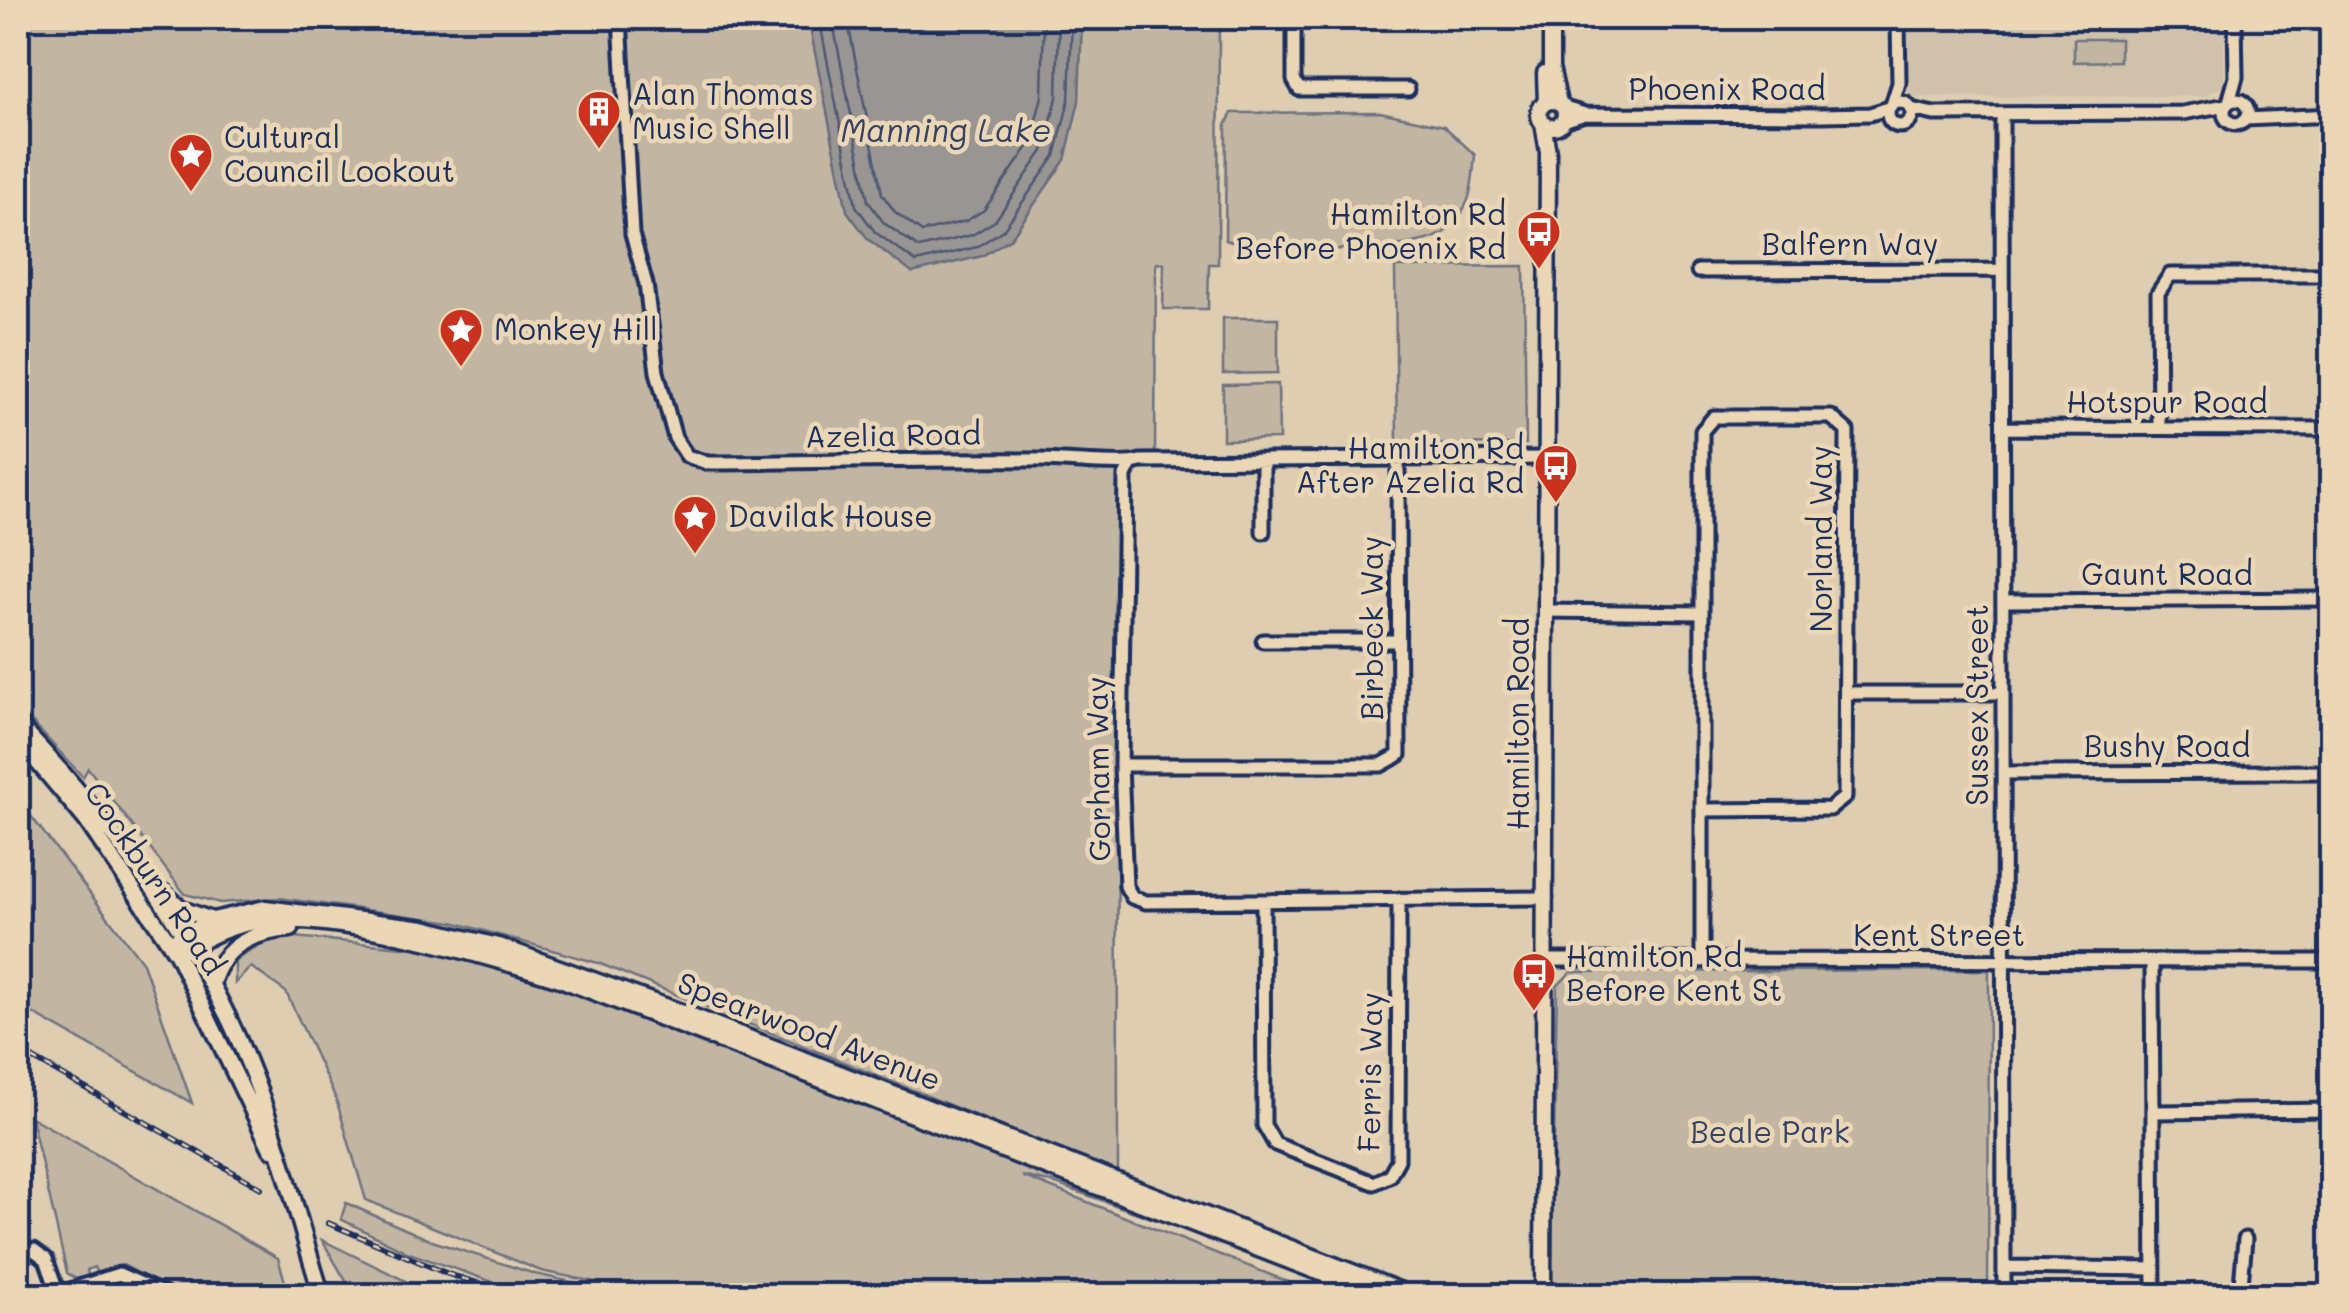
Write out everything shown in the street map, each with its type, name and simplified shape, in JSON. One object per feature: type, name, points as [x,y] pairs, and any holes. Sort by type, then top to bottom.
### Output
[{"type":"main road","points":[[1547,18],[1559,112]]},
{"type":"main road","name":"Hamilton Road","points":[[1543,1295],[1548,152],[1542,123],[1554,127],[1559,112]]},
{"type":"main road","name":"Hamilton Road","points":[[1548,152],[1559,112]]},
{"type":"main road","name":"Cockburn Road","points":[[18,724],[147,878],[181,944],[281,1167]]},
{"type":"main road","name":"Cockburn Road","points":[[18,739],[86,820],[212,984],[254,1078],[322,1296]]},
{"type":"main road","points":[[147,878],[182,910],[213,920]]},
{"type":"main road","name":"Spearwood Avenue","points":[[181,944],[213,920],[239,912],[290,909],[424,928],[502,947],[687,1014],[1414,1296]]},
{"type":"main road","name":"Spearwood Avenue","points":[[181,944],[234,926],[265,921],[332,926],[416,940],[560,980],[1380,1296]]},
{"type":"main road","points":[[212,984],[222,958],[240,942],[268,931],[332,926]]},
{"type":"street","name":"Azelia Road","points":[[620,18],[632,234],[646,284],[659,380],[675,438],[687,456],[707,464],[1108,460],[1130,466],[1140,461],[1547,458]]},
{"type":"street","points":[[1294,18],[1294,80],[1300,89],[1408,90]]},
{"type":"street","points":[[1898,18],[1899,83],[1910,112]]},
{"type":"street","points":[[2235,18],[2236,77],[2246,110]]},
{"type":"street","points":[[2227,120],[2236,77]]},
{"type":"street","points":[[1899,83],[1891,106],[1891,123],[1900,126],[1910,112]]},
{"type":"street","points":[[1910,112],[2183,112],[2228,104],[2246,110],[2332,115]]},
{"type":"street","name":"Phoenix Road","points":[[1559,112],[1870,114],[1891,106],[1910,112]]},
{"type":"street","points":[[2183,112],[2236,124],[2246,110]]},
{"type":"street","name":"Phoenix Road","points":[[1870,114],[1891,123]]},
{"type":"street","name":"Sussex Street","points":[[2002,114],[2004,1296]]},
{"type":"street","name":"Balfern Way","points":[[1698,272],[2002,270]]},
{"type":"street","points":[[2159,427],[2158,293],[2170,275],[2332,274]]},
{"type":"street","name":"Norland Way","points":[[1702,810],[1830,810],[1845,796],[1847,431],[1841,422],[1792,417],[1714,417],[1706,421],[1702,431],[1702,613],[1702,810],[1702,961]]},
{"type":"street","name":"Hotspur Road","points":[[2003,428],[2332,429]]},
{"type":"street","points":[[1263,461],[1263,532]]},
{"type":"street","name":"Birbeck Way","points":[[1121,764],[1381,765],[1399,755],[1398,461]]},
{"type":"street","name":"Gorham Way","points":[[1130,466],[1125,476],[1121,764],[1126,886],[1132,896],[1146,902],[1546,898]]},
{"type":"street","name":"Gaunt Road","points":[[2003,601],[2332,599]]},
{"type":"street","points":[[1546,610],[1702,613]]},
{"type":"street","points":[[1262,641],[1398,641]]},
{"type":"street","points":[[1847,693],[2003,694]]},
{"type":"street","name":"Bushy Road","points":[[2003,773],[2332,772]]},
{"type":"street","name":"Ferris Way","points":[[1264,902],[1264,1126],[1275,1144],[1374,1183],[1389,1176],[1398,1160],[1399,899]]},
{"type":"street","name":"Kent Street","points":[[1546,960],[2332,961]]},
{"type":"street","points":[[2152,961],[2154,1296]]},
{"type":"street","points":[[2155,1112],[2332,1110]]},
{"type":"street","points":[[2240,1296],[2245,1240]]},
{"type":"street","points":[[18,1253],[34,1250],[46,1259],[58,1295],[119,1274],[168,1296]]},
{"type":"street","points":[[2004,1267],[2154,1268]]},
{"type":"shaded area","points":[[1908,18],[2224,18],[2224,85],[2205,96],[1908,97]]},
{"type":"green space","points":[[18,18],[1219,18],[1218,264],[1209,264],[1208,309],[1163,309],[1164,263],[1156,263],[1155,454],[1135,454],[1117,481],[1118,1173],[598,963],[453,922],[279,898],[220,903],[185,894],[88,768],[83,777],[18,707]]},
{"type":"green space","points":[[2074,39],[2120,39],[2120,61],[2074,62]]},
{"type":"green space","points":[[1380,112],[1444,126],[1475,155],[1466,206],[1446,231],[1404,245],[1373,248],[1304,249],[1225,240],[1226,125],[1232,113]]},
{"type":"green space","points":[[1524,266],[1526,444],[1397,445],[1395,267]]},
{"type":"green space","points":[[1223,318],[1278,318],[1278,373],[1223,374]]},
{"type":"green space","points":[[1278,384],[1279,439],[1223,440],[1223,385]]},
{"type":"green space","points":[[18,799],[143,963],[192,1103],[18,1005]]},
{"type":"green space","points":[[294,937],[435,950],[546,981],[1261,1257],[1053,1183],[1022,1176],[1321,1295],[664,1296],[541,1271],[366,1200],[336,1099],[286,992],[251,967],[235,983],[235,961],[262,944]]},
{"type":"green space","name":"Beale Park","points":[[1989,970],[1988,1295],[1551,1295],[1557,986],[1571,972]]},
{"type":"green space","points":[[31,1117],[278,1258],[289,1295],[179,1295],[123,1265],[97,1273],[94,1267],[87,1270],[88,1275],[76,1279],[67,1273]]},
{"type":"green space","points":[[346,1203],[432,1241],[535,1274],[633,1295],[528,1294],[409,1253],[341,1219]]},
{"type":"green space","points":[[322,1240],[416,1286],[446,1295],[354,1295]]},
{"type":"water","name":"Manning Lake","points":[[808,18],[1082,18],[1079,101],[1065,160],[1011,238],[982,256],[912,273],[868,239],[847,211]]},
{"type":"railway","points":[[18,1050],[261,1188]]},
{"type":"railway","points":[[328,1223],[448,1274],[520,1296]]},
{"type":"place","name":"Alan Thomas Music Shell","points":[[599,150]]},
{"type":"place","name":"Cultural Council Lookout","points":[[191,193]]},
{"type":"place","name":"Hamilton Rd Before Phoenix Rd","points":[[1539,270]]},
{"type":"place","name":"Monkey Hill","points":[[461,368]]},
{"type":"place","name":"Hamilton Rd After Azelia Rd","points":[[1556,504]]},
{"type":"place","name":"Davilak House","points":[[695,555]]},
{"type":"place","name":"Hamilton Rd Before Kent St","points":[[1534,1012]]}]
